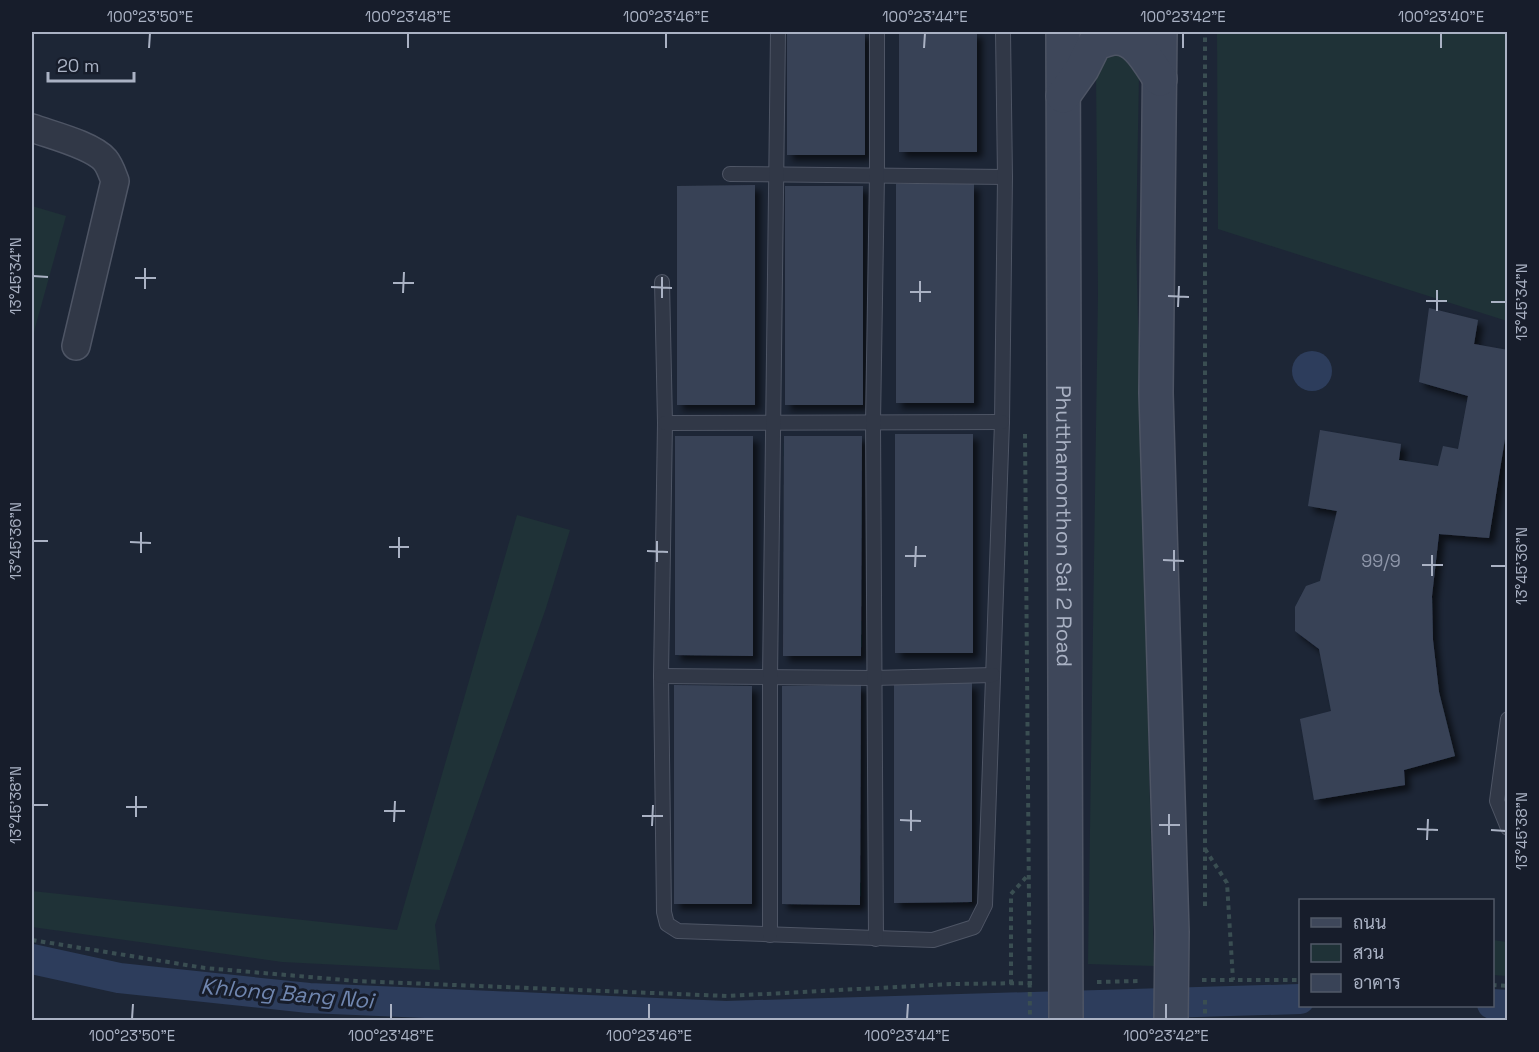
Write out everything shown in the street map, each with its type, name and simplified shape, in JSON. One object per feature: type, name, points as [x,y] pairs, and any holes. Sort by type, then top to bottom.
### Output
[{"type":"main road","name":"Phutthamonthon Sai 2 Road","points":[[1063,32],[1066,1020]]},
{"type":"main road","points":[[1160,32],[1156,393],[1172,932],[1171,1020]]},
{"type":"main road","points":[[1063,96],[1082,69],[1095,44],[1115,38],[1131,41],[1160,79]]},
{"type":"street","points":[[32,128],[95,151],[106,160],[115,181],[76,346]]},
{"type":"lane","points":[[770,935],[772,423],[778,32]]},
{"type":"lane","points":[[876,939],[873,423],[878,32]]},
{"type":"lane","points":[[662,282],[665,423],[661,676],[664,912],[667,924],[678,931],[933,940],[974,927],[985,905],[1002,422],[1005,177],[1003,32]]},
{"type":"lane","points":[[730,174],[1005,177]]},
{"type":"lane","points":[[665,423],[1002,422]]},
{"type":"lane","points":[[661,676],[874,678],[993,675]]},
{"type":"lane","points":[[1508,719],[1497,801],[1508,828]]},
{"type":"path","points":[[1205,32],[1205,911]]},
{"type":"path","points":[[1025,423],[1030,1020]]},
{"type":"path","points":[[1205,849],[1227,883],[1233,980]]},
{"type":"path","points":[[1011,984],[1011,894],[1029,873]]},
{"type":"path","points":[[32,940],[206,968],[356,981],[727,996],[952,984],[1046,983]]},
{"type":"path","points":[[1198,980],[1299,980]]},
{"type":"path","points":[[1092,982],[1151,981]]},
{"type":"green space","points":[[1217,32],[1507,32],[1507,321],[1218,229]]},
{"type":"green space","points":[[1120,54],[1139,74],[1136,241],[1154,966],[1088,964],[1098,294],[1096,72],[1104,57]]},
{"type":"green space","points":[[32,206],[66,216],[32,346]]},
{"type":"green space","points":[[517,515],[570,530],[546,608],[435,925],[440,970],[282,962],[32,927],[32,891],[397,930]]},
{"type":"green space","points":[[1494,940],[1507,942],[1507,976],[1494,975]]},
{"type":"water","points":[[1312,351],[1320,352],[1326,357],[1331,363],[1331,379],[1326,385],[1320,390],[1312,391],[1304,390],[1298,385],[1293,379],[1292,371],[1293,363],[1298,357],[1304,352]]},
{"type":"building","points":[[787,32],[865,32],[865,155],[787,155]]},
{"type":"building","points":[[899,32],[977,32],[977,152],[899,152]]},
{"type":"building","points":[[896,184],[974,184],[974,403],[896,403]]},
{"type":"building","points":[[755,185],[755,405],[677,405],[677,186]]},
{"type":"building","points":[[785,186],[863,186],[863,405],[785,405]]},
{"type":"building","points":[[1429,308],[1478,320],[1474,344],[1508,350],[1508,420],[1489,538],[1439,534],[1432,596],[1433,640],[1439,692],[1455,756],[1404,770],[1405,785],[1314,800],[1300,719],[1331,711],[1319,649],[1295,631],[1295,607],[1306,586],[1320,581],[1337,511],[1308,506],[1320,430],[1401,444],[1399,460],[1438,466],[1443,446],[1458,449],[1468,396],[1419,382]]},
{"type":"building","points":[[895,434],[973,434],[973,653],[895,653]]},
{"type":"building","points":[[675,436],[753,436],[753,656],[675,655]]},
{"type":"building","points":[[784,436],[862,436],[861,656],[783,656]]},
{"type":"building","points":[[894,683],[972,683],[972,902],[894,903]]},
{"type":"building","points":[[674,685],[752,686],[752,904],[674,904]]},
{"type":"building","points":[[861,685],[860,905],[782,904],[782,686]]},
{"type":"waterway","name":"Khlong Bang Noi","points":[[32,959],[119,978],[309,998],[726,1016],[1299,999]]},
{"type":"waterway","name":"Khlong Bang Noi","points":[[1494,1004],[1508,1005]]}]
